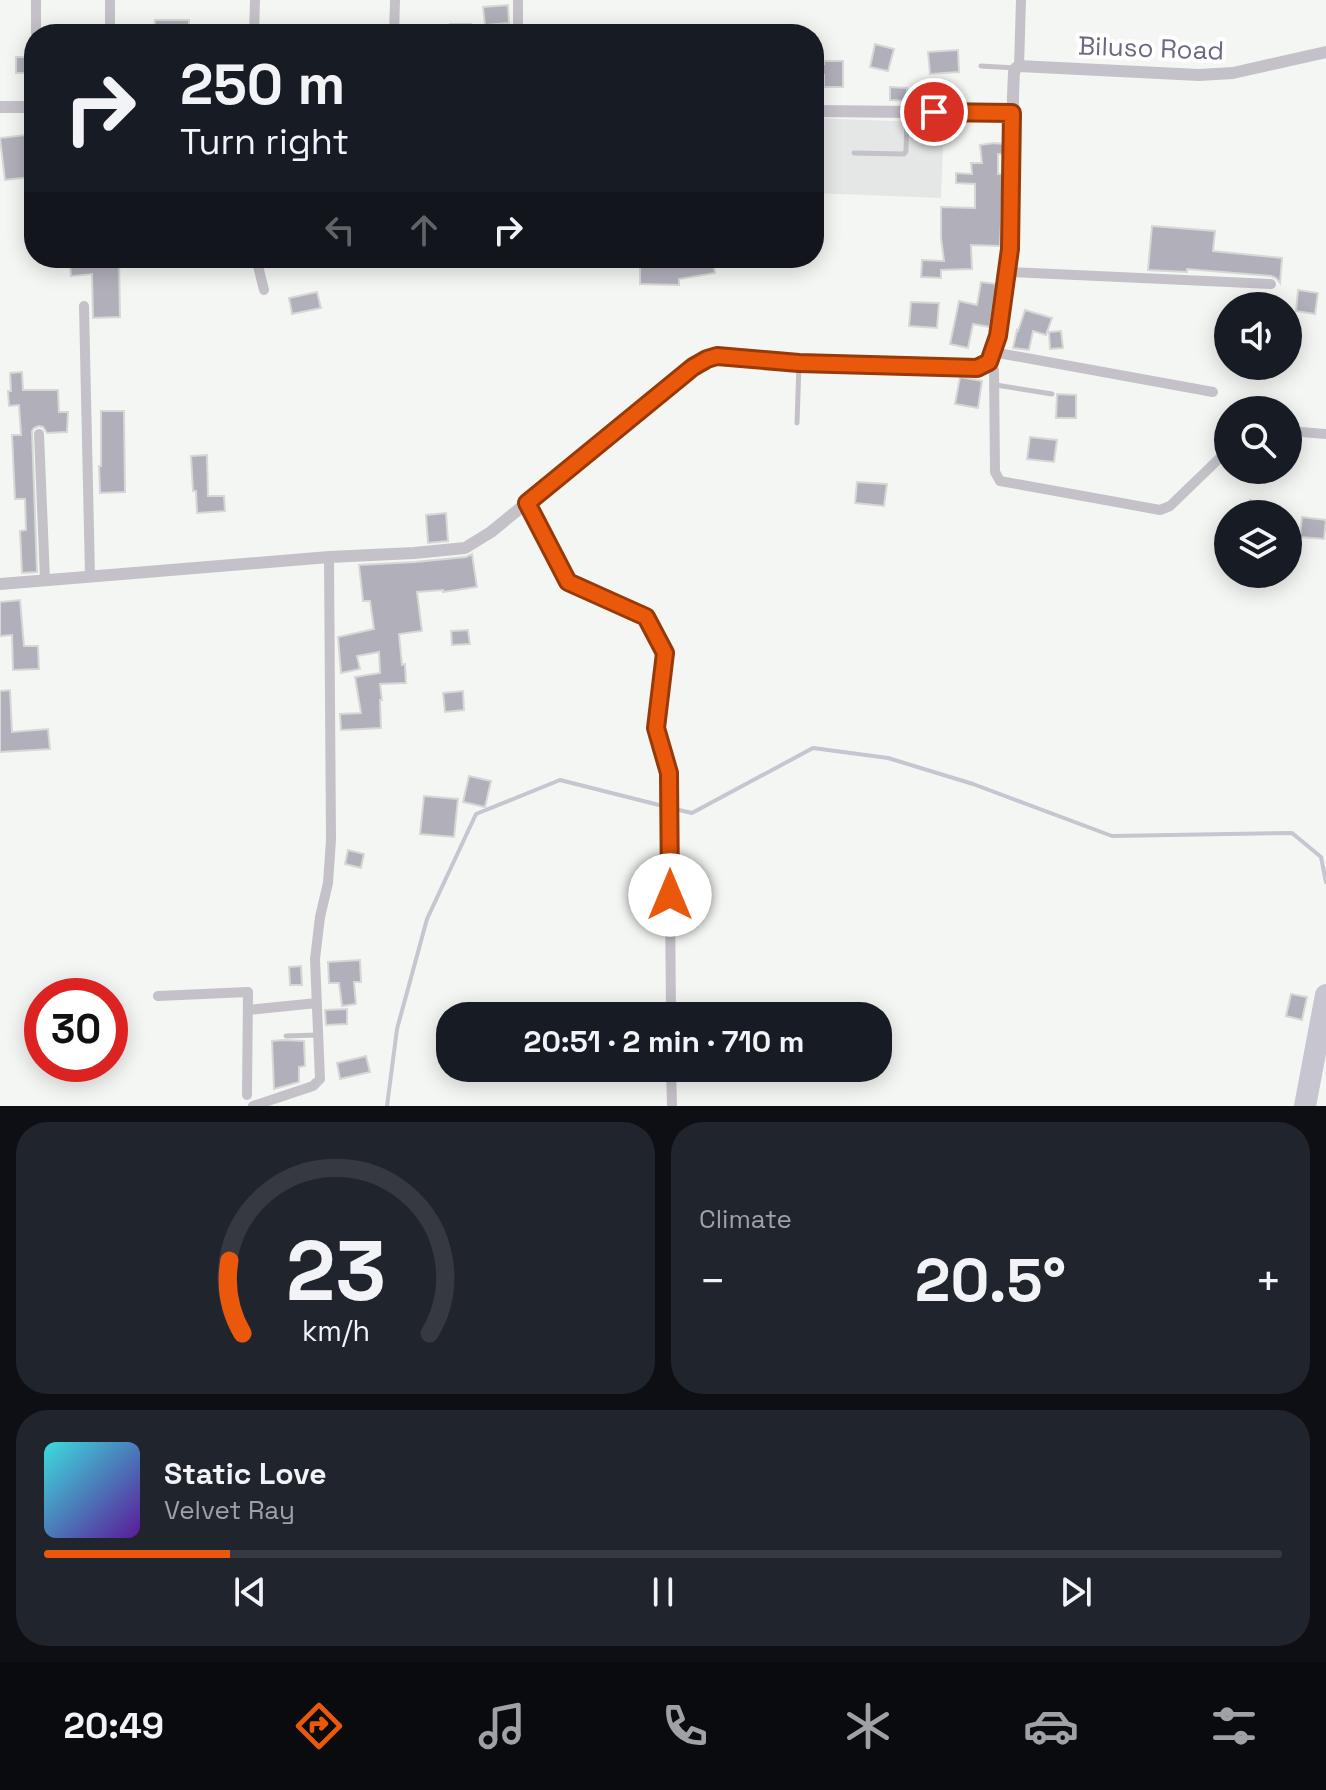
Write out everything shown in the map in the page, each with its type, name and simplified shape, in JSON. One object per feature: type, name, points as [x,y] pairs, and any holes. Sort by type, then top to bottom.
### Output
[{"type":"street","points":[[36,0],[36,24]]},
{"type":"street","points":[[110,0],[110,24]]},
{"type":"street","points":[[254,24],[255,0]]},
{"type":"street","points":[[394,24],[395,0]]},
{"type":"street","points":[[518,0],[518,24]]},
{"type":"street","points":[[1021,0],[1012,113],[1010,249],[998,336],[991,357],[995,385],[995,472],[1000,481],[1160,510],[1170,506],[1214,464]]},
{"type":"street","name":"Biluso Road","points":[[1018,67],[1199,75],[1233,73],[1326,52]]},
{"type":"street","points":[[0,107],[24,107]]},
{"type":"street","points":[[824,111],[1012,113]]},
{"type":"street","points":[[258,268],[264,290]]},
{"type":"street","points":[[1008,272],[1271,284]]},
{"type":"street","points":[[84,306],[90,576]]},
{"type":"street","points":[[0,584],[465,548],[491,532],[693,367],[717,356],[799,363],[977,368],[991,357],[1213,392]]},
{"type":"street","points":[[1302,432],[1326,434]]},
{"type":"street","points":[[39,434],[45,580]]},
{"type":"street","points":[[527,503],[568,582],[646,617],[665,653],[656,728],[669,773],[671,1002]]},
{"type":"street","points":[[253,1106],[313,1086],[320,1079],[315,959],[328,883],[331,840],[329,557]]},
{"type":"street","points":[[158,996],[248,992],[247,1095]]},
{"type":"street","points":[[248,1010],[317,1003]]},
{"type":"street","points":[[671,1082],[672,1106]]},
{"type":"lane","points":[[981,66],[1018,67]]},
{"type":"lane","points":[[854,153],[904,154],[908,111]]},
{"type":"lane","points":[[797,423],[799,363]]},
{"type":"lane","points":[[995,385],[1052,394]]},
{"type":"lane","points":[[286,1036],[318,1034]]},
{"type":"shaded area","points":[[824,118],[944,123],[941,198],[824,193]]},
{"type":"building","points":[[508,5],[509,23],[485,24],[483,7]]},
{"type":"building","points":[[155,20],[189,20],[189,24],[155,24]]},
{"type":"building","points":[[875,44],[894,49],[888,71],[870,67]]},
{"type":"building","points":[[958,50],[959,72],[930,74],[928,52]]},
{"type":"building","points":[[16,57],[24,57],[24,73],[16,73]]},
{"type":"building","points":[[824,61],[843,61],[843,87],[824,87]]},
{"type":"building","points":[[890,87],[907,88],[907,101],[890,100]]},
{"type":"building","points":[[24,135],[24,178],[5,180],[0,138]]},
{"type":"building","points":[[1003,144],[1003,154],[998,154],[998,174],[1003,174],[1000,246],[971,245],[972,269],[941,270],[941,278],[921,277],[922,260],[944,261],[941,207],[975,208],[975,184],[956,183],[956,173],[972,174],[971,163],[982,163],[980,145]]},
{"type":"building","points":[[1152,226],[1215,231],[1213,251],[1282,258],[1280,283],[1271,276],[1187,269],[1187,272],[1148,270]]},
{"type":"building","points":[[70,268],[119,268],[120,317],[93,318],[92,274],[71,276]]},
{"type":"building","points":[[640,268],[714,268],[715,273],[679,279],[679,285],[640,284]]},
{"type":"building","points":[[981,282],[996,284],[990,327],[973,324],[968,348],[950,344],[959,301],[977,305]]},
{"type":"building","points":[[1298,290],[1318,293],[1315,314],[1302,312],[1302,292]]},
{"type":"building","points":[[317,292],[321,308],[292,314],[289,298]]},
{"type":"building","points":[[911,302],[939,303],[937,328],[909,326]]},
{"type":"building","points":[[1025,310],[1052,318],[1046,335],[1033,331],[1029,350],[1013,348]]},
{"type":"building","points":[[1061,331],[1063,348],[1050,349],[1049,332]]},
{"type":"building","points":[[22,372],[23,390],[58,390],[59,412],[68,412],[67,432],[47,433],[39,426],[32,431],[37,572],[22,573],[20,531],[26,530],[25,499],[15,499],[12,435],[21,435],[19,405],[9,406],[8,391],[11,391],[10,373]]},
{"type":"building","points":[[960,377],[982,381],[978,408],[955,404]]},
{"type":"building","points":[[1057,394],[1076,395],[1076,418],[1056,418]]},
{"type":"building","points":[[101,411],[124,411],[125,492],[100,493]]},
{"type":"building","points":[[1030,437],[1057,440],[1054,462],[1027,459]]},
{"type":"building","points":[[207,455],[208,496],[224,496],[225,511],[197,513],[191,456]]},
{"type":"building","points":[[857,482],[887,484],[884,506],[855,503]]},
{"type":"building","points":[[446,513],[448,541],[428,543],[426,515]]},
{"type":"building","points":[[1302,517],[1326,520],[1324,539],[1302,537]]},
{"type":"building","points":[[472,554],[477,587],[417,592],[422,631],[399,634],[406,683],[380,684],[381,728],[341,730],[340,714],[361,713],[355,677],[380,673],[379,652],[357,656],[360,669],[341,673],[338,637],[374,629],[370,601],[363,601],[359,565],[415,562]]},
{"type":"building","points":[[20,600],[24,646],[38,646],[39,669],[13,670],[12,635],[0,636],[0,602]]},
{"type":"building","points":[[468,630],[470,644],[452,645],[451,631]]},
{"type":"building","points":[[10,690],[12,732],[48,729],[50,749],[0,752],[0,691]]},
{"type":"building","points":[[463,691],[464,710],[445,712],[443,693]]},
{"type":"building","points":[[469,776],[491,781],[485,807],[463,802]]},
{"type":"building","points":[[424,796],[458,799],[454,837],[420,834]]},
{"type":"building","points":[[348,850],[364,854],[361,868],[345,864]]},
{"type":"building","points":[[360,960],[361,982],[354,982],[356,1004],[342,1006],[339,983],[329,983],[328,962]]},
{"type":"building","points":[[301,966],[302,985],[290,985],[289,967]]},
{"type":"building","points":[[1291,994],[1307,997],[1302,1020],[1286,1016]]},
{"type":"building","points":[[347,1009],[347,1024],[326,1025],[325,1010]]},
{"type":"building","points":[[272,1041],[304,1041],[305,1066],[299,1067],[299,1082],[274,1089]]},
{"type":"building","points":[[366,1056],[370,1072],[340,1079],[337,1063]]},
{"type":"waterway","points":[[679,810],[692,813],[813,748],[888,758],[973,784],[1112,836],[1292,833],[1321,857],[1326,882]]},
{"type":"waterway","points":[[387,1106],[397,1029],[427,919],[476,814],[560,780],[659,805]]},
{"type":"waterway","points":[[1305,1106],[1326,995]]},
{"type":"route","points":[[670,895],[669,773],[656,728],[665,653],[646,617],[568,582],[527,503],[693,367],[707,359],[717,356],[799,363],[977,368],[989,362],[998,336],[1008,272],[1012,113],[934,112]]}]
